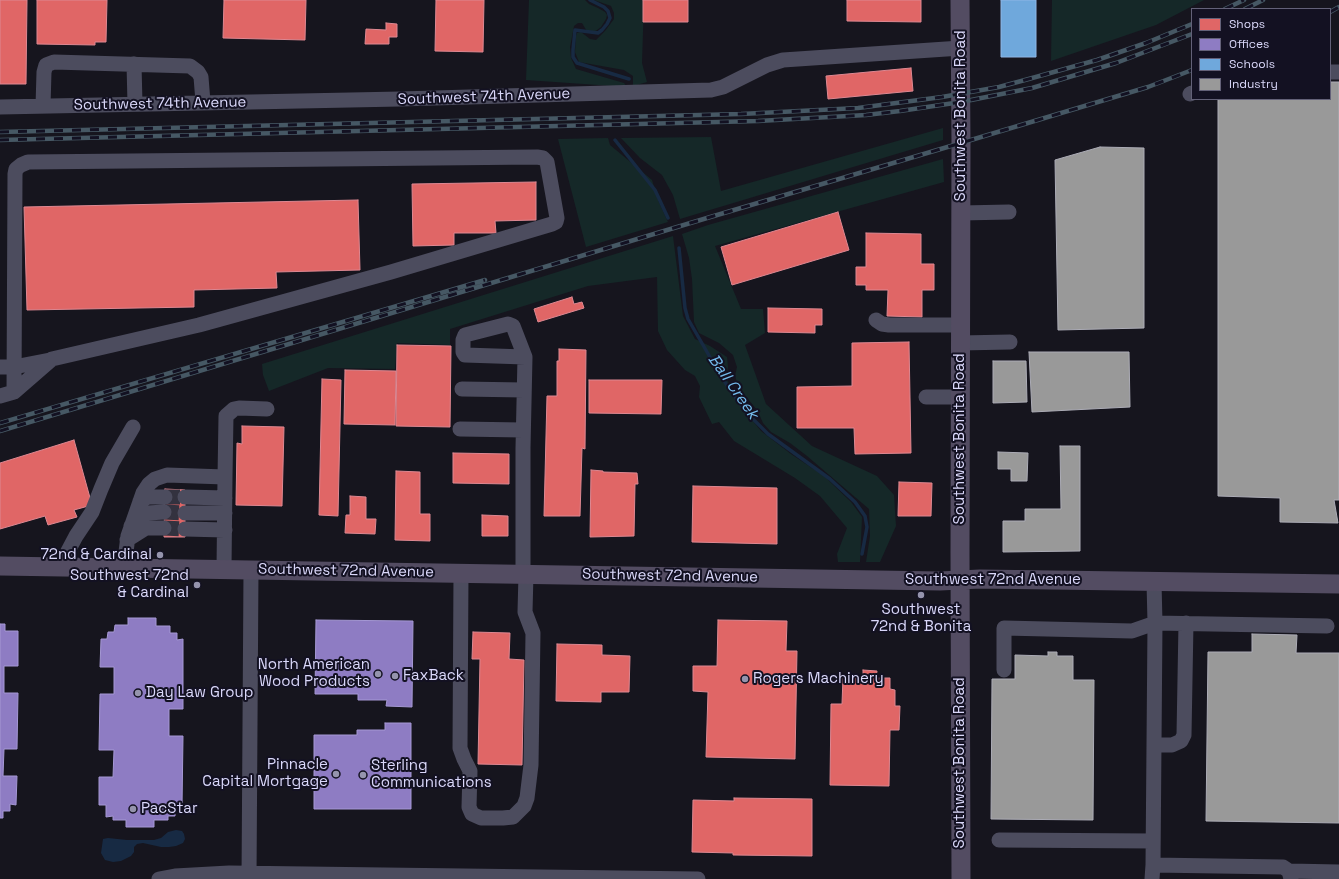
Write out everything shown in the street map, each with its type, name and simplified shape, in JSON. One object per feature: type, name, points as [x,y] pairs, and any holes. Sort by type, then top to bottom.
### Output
[{"type":"main road","name":"Southwest Bonita Road","points":[[960,0],[961,879]]},
{"type":"main road","name":"Southwest 72nd Avenue","points":[[0,566],[940,581],[980,579],[1339,584]]},
{"type":"street","name":"Southwest 74th Avenue","points":[[0,107],[400,99],[711,90],[723,87],[767,65],[783,60],[961,48]]},
{"type":"street","points":[[43,106],[44,72],[46,65],[54,62],[190,66],[198,72],[201,77],[204,102]]},
{"type":"street","points":[[134,64],[135,104]]},
{"type":"street","points":[[7,367],[52,359],[206,323],[391,272],[552,224],[556,222],[557,218],[547,162],[544,158],[537,157],[28,162],[21,165],[16,169],[15,174],[7,367],[7,394]]},
{"type":"street","points":[[961,212],[1009,212]]},
{"type":"street","points":[[876,320],[882,324],[1010,342]]},
{"type":"street","points":[[461,573],[460,748],[470,771],[469,807],[472,814],[481,818],[513,817],[524,806],[527,798],[531,765],[533,633],[525,612],[523,430],[525,357]]},
{"type":"street","points":[[7,394],[52,359]]},
{"type":"street","points":[[462,389],[524,390]]},
{"type":"street","points":[[926,398],[960,398]]},
{"type":"street","points":[[224,569],[226,416],[234,409],[239,408],[267,409]]},
{"type":"street","points":[[64,567],[67,553],[92,512],[100,489],[112,463],[133,427]]},
{"type":"street","points":[[460,429],[523,430]]},
{"type":"street","points":[[124,568],[131,528],[143,493],[149,484],[162,476],[225,477]]},
{"type":"street","points":[[140,501],[148,497],[164,512]]},
{"type":"street","points":[[131,528],[148,505],[164,512]]},
{"type":"street","points":[[131,528],[146,528],[164,512]]},
{"type":"street","points":[[225,514],[185,513],[225,514]]},
{"type":"street","points":[[249,876],[251,570]]},
{"type":"street","points":[[1154,582],[1153,872],[1283,867],[1290,875],[1339,872]]},
{"type":"street","points":[[1004,670],[1004,628],[1132,630],[1155,623],[1327,626]]},
{"type":"street","points":[[1154,745],[1172,745],[1181,741],[1184,734],[1186,623]]},
{"type":"street","points":[[999,840],[1153,841]]},
{"type":"street","points":[[159,879],[203,874],[249,876],[698,879]]},
{"type":"green space","points":[[529,0],[585,0],[589,4],[605,12],[607,15],[606,19],[601,27],[593,33],[588,33],[582,23],[578,23],[574,26],[570,47],[571,58],[576,69],[624,83],[627,87],[526,80]]},
{"type":"green space","points":[[594,0],[644,0],[642,63],[647,82],[633,86],[633,76],[624,70],[579,62],[575,52],[577,33],[581,32],[590,39],[596,40],[614,19],[614,13],[611,6]]},
{"type":"green space","points":[[1052,0],[1204,0],[1156,25],[1051,61]]},
{"type":"green space","points":[[943,128],[943,140],[680,219],[673,195],[662,175],[640,158],[621,138],[711,137],[721,191]]},
{"type":"green space","points":[[608,138],[610,145],[652,180],[658,200],[668,222],[586,247],[558,139]]},
{"type":"green space","points":[[943,159],[944,182],[715,246],[741,309],[763,309],[765,333],[745,345],[766,404],[812,446],[877,476],[894,495],[896,526],[880,562],[866,562],[870,536],[869,509],[807,456],[790,443],[771,432],[763,423],[757,410],[739,388],[735,376],[737,367],[733,355],[719,343],[699,333],[694,322],[692,279],[689,258],[682,234],[708,225]]},
{"type":"green space","points":[[673,236],[683,316],[695,339],[710,346],[727,357],[728,367],[726,377],[739,404],[761,431],[791,454],[824,476],[851,502],[862,517],[860,562],[838,562],[837,554],[847,528],[820,496],[795,478],[734,441],[719,422],[712,424],[699,397],[700,386],[695,376],[685,370],[667,350],[658,331],[657,277],[588,286],[450,329],[450,345],[397,343],[395,369],[328,368],[269,391],[263,375],[262,364]]},
{"type":"water","points":[[176,830],[182,831],[185,839],[183,843],[176,846],[161,847],[143,843],[137,844],[134,847],[134,852],[131,856],[121,861],[113,862],[105,860],[101,853],[103,839],[154,840],[161,838],[168,832]]},
{"type":"building: Shops","points":[[0,0],[27,0],[26,84],[0,84]]},
{"type":"building: Shops","points":[[37,0],[107,0],[106,42],[95,42],[95,45],[37,44]]},
{"type":"building: Shops","points":[[224,0],[306,0],[305,40],[223,38]]},
{"type":"building: Shops","points":[[436,0],[484,0],[483,52],[435,51]]},
{"type":"building: Shops","points":[[643,0],[688,0],[688,22],[643,22]]},
{"type":"building: Shops","points":[[847,0],[921,0],[921,22],[847,21]]},
{"type":"building: Shops","points":[[386,23],[397,24],[397,37],[389,37],[389,44],[365,44],[366,29],[386,30]]},
{"type":"building: Shops","points":[[911,68],[913,91],[828,99],[826,76]]},
{"type":"building: Shops","points":[[536,182],[536,220],[495,221],[496,233],[454,233],[454,245],[413,246],[412,184]]},
{"type":"building: Shops","points":[[358,200],[360,270],[276,272],[277,288],[194,290],[194,307],[27,310],[24,207]]},
{"type":"building: Shops","points":[[838,212],[849,250],[732,285],[721,247]]},
{"type":"building: Shops","points":[[866,233],[921,234],[921,264],[934,264],[934,290],[922,290],[922,317],[887,316],[888,290],[866,290],[866,285],[856,285],[856,267],[866,267]]},
{"type":"building: Shops","points":[[572,297],[574,304],[582,302],[584,308],[538,322],[534,309]]},
{"type":"building: Shops","points":[[768,308],[822,309],[822,325],[815,325],[815,333],[768,332]]},
{"type":"building: Shops","points":[[909,342],[911,453],[855,454],[854,428],[797,428],[797,387],[852,386],[852,343]]},
{"type":"building: Shops","points":[[397,345],[451,346],[450,427],[396,426]]},
{"type":"building: Shops","points":[[559,349],[586,350],[585,449],[582,448],[580,516],[544,516],[547,396],[557,396],[557,361],[559,361]]},
{"type":"building: Shops","points":[[345,370],[396,371],[395,425],[344,424]]},
{"type":"building: Shops","points":[[322,379],[341,380],[338,516],[319,515]]},
{"type":"building: Shops","points":[[589,380],[662,380],[661,414],[589,413]]},
{"type":"building: Shops","points":[[242,426],[284,427],[282,506],[236,505],[237,443],[242,444]]},
{"type":"building: Shops","points":[[74,440],[92,505],[74,510],[77,517],[48,525],[45,516],[0,529],[0,463]]},
{"type":"building: Shops","points":[[453,453],[509,454],[509,484],[453,483]]},
{"type":"building: Shops","points":[[591,470],[603,472],[637,473],[638,484],[635,484],[634,536],[590,537]]},
{"type":"building: Shops","points":[[396,471],[420,472],[420,514],[430,514],[430,541],[395,540]]},
{"type":"building: Shops","points":[[899,482],[932,483],[931,516],[898,516]]},
{"type":"building: Shops","points":[[693,486],[777,488],[777,544],[692,542]]},
{"type":"building: Shops","points":[[165,489],[185,490],[185,537],[164,537]]},
{"type":"building: Shops","points":[[350,496],[366,497],[366,519],[376,519],[375,534],[345,533],[346,515],[350,515]]},
{"type":"building: Shops","points":[[482,515],[508,516],[508,536],[482,536]]},
{"type":"building: Shops","name":"Rogers Machinery","points":[[718,620],[787,621],[786,651],[797,651],[795,759],[706,757],[708,692],[693,691],[693,666],[717,666]]},
{"type":"building: Shops","points":[[473,632],[510,633],[509,659],[524,660],[522,765],[478,764],[480,659],[472,659]]},
{"type":"building: Shops","points":[[557,644],[602,645],[602,655],[630,656],[629,692],[601,692],[601,702],[556,701]]},
{"type":"building: Shops","name":"Rogers Machinery","points":[[863,670],[877,671],[876,678],[890,678],[890,689],[895,690],[895,706],[900,706],[899,730],[890,730],[889,786],[830,785],[831,704],[842,704],[843,677],[863,678]]},
{"type":"building: Shops","points":[[734,798],[812,799],[812,856],[733,855],[733,853],[692,852],[693,800],[734,801]]},
{"type":"building: Offices","points":[[128,618],[156,618],[156,626],[170,626],[170,633],[177,633],[177,640],[183,639],[183,709],[169,709],[169,736],[183,736],[182,806],[175,806],[175,816],[168,816],[168,820],[154,820],[154,827],[126,827],[126,820],[113,820],[113,816],[106,817],[106,805],[99,805],[99,777],[113,777],[114,750],[99,750],[100,694],[114,694],[114,667],[100,667],[101,639],[107,639],[108,632],[114,632],[115,625],[128,625]]},
{"type":"building: Offices","points":[[316,620],[413,621],[412,707],[386,706],[387,700],[358,700],[358,694],[315,694]]},
{"type":"building: Offices","points":[[0,624],[5,624],[5,631],[18,631],[18,666],[4,666],[4,693],[18,693],[17,749],[4,749],[3,776],[17,776],[16,805],[10,804],[10,811],[3,811],[3,818],[0,818]]},
{"type":"building: Offices","points":[[385,723],[411,723],[411,809],[314,809],[314,735],[357,735],[357,730],[385,730]]},
{"type":"building: Schools","points":[[1001,0],[1036,0],[1036,57],[1001,57]]},
{"type":"building: Industry","points":[[1331,82],[1339,82],[1339,500],[1334,500],[1338,523],[1280,522],[1280,498],[1218,496],[1218,100],[1331,100]]},
{"type":"building: Industry","points":[[1100,147],[1144,148],[1144,328],[1058,330],[1055,160]]},
{"type":"building: Industry","points":[[1029,352],[1129,352],[1130,407],[1032,412]]},
{"type":"building: Industry","points":[[993,361],[1026,361],[1027,402],[993,403]]},
{"type":"building: Industry","points":[[1060,446],[1080,446],[1080,551],[1003,552],[1003,521],[1025,521],[1025,509],[1061,509]]},
{"type":"building: Industry","points":[[998,452],[1028,453],[1027,481],[1011,481],[1011,469],[998,469]]},
{"type":"building: Industry","points":[[1252,634],[1297,635],[1296,653],[1339,653],[1339,823],[1206,821],[1208,652],[1252,652]]},
{"type":"building: Industry","points":[[1048,652],[1057,652],[1057,656],[1073,656],[1073,680],[1094,680],[1093,820],[991,819],[992,679],[1015,679],[1015,655],[1048,656]]},
{"type":"waterway","name":"Ball Creek","points":[[590,0],[604,7],[608,11],[610,18],[607,24],[598,33],[575,30],[573,57],[577,63],[629,79]]},
{"type":"waterway","name":"Ball Creek","points":[[615,140],[655,190],[668,218]]},
{"type":"waterway","name":"Ball Creek","points":[[679,248],[685,308],[688,319],[722,378],[746,412],[768,434],[830,479],[855,502],[865,516],[867,527],[862,554]]},
{"type":"tunnel","points":[[165,497],[185,497]]},
{"type":"tunnel","points":[[164,512],[185,513]]},
{"type":"tunnel","points":[[164,528],[185,529]]},
{"type":"railway","points":[[1227,8],[1244,0]]},
{"type":"railway","points":[[1247,8],[1263,0]]},
{"type":"railway","points":[[1331,11],[1339,7]]},
{"type":"railway","points":[[0,132],[741,114],[858,108],[942,97],[999,87],[1097,60],[1146,43],[1191,24]]},
{"type":"railway","points":[[0,140],[758,121],[866,115],[961,102],[1032,88],[1116,63],[1191,34]]},
{"type":"railway","points":[[0,431],[1148,87],[1191,70]]},
{"type":"railway","points":[[0,423],[485,280]]},
{"type":"place","name":"72nd & Cardinal","points":[[160,555]]},
{"type":"place","name":"Southwest 72nd & Cardinal","points":[[197,585]]},
{"type":"place","name":"Southwest 72nd & Bonita","points":[[921,595]]},
{"type":"place","name":"North American Wood Products","points":[[378,674]]},
{"type":"place","name":"FaxBack","points":[[395,676]]},
{"type":"place","name":"Rogers Machinery","points":[[745,679]]},
{"type":"place","name":"Day Law Group","points":[[138,693]]},
{"type":"place","name":"Pinnacle Capital Mortgage","points":[[336,774]]},
{"type":"place","name":"Sterling Communications","points":[[363,775]]},
{"type":"place","name":"PacStar","points":[[133,809]]}]
